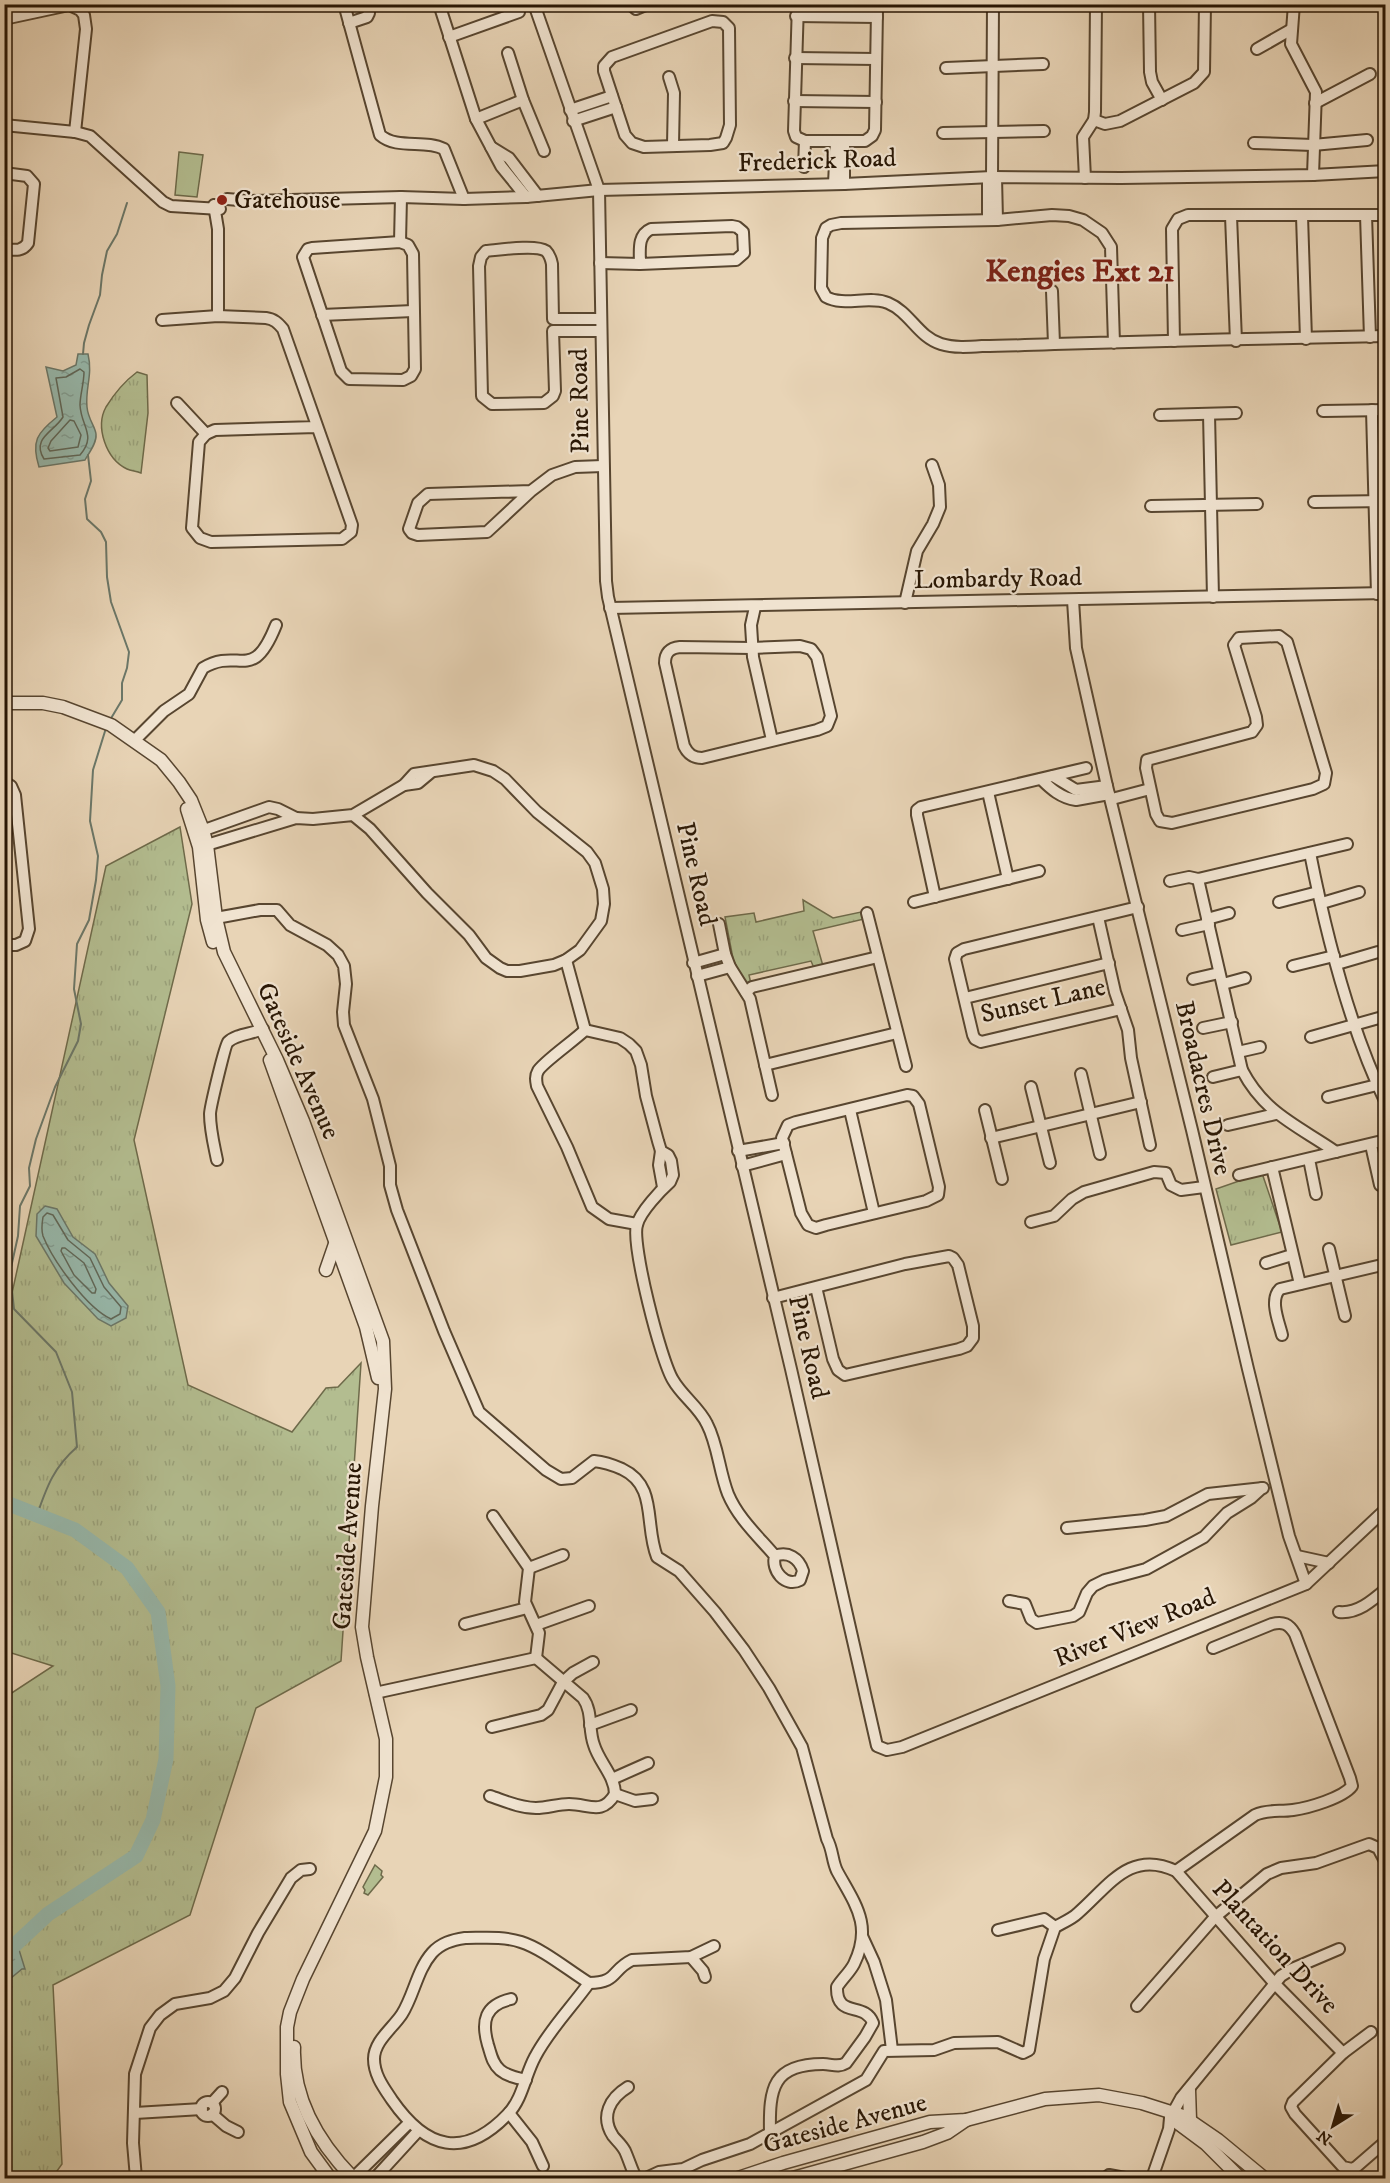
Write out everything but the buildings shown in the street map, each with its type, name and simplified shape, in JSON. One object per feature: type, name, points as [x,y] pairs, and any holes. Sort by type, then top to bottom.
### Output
[{"type":"street","points":[[344,4],[380,135],[391,141],[433,145],[444,149],[464,199]]},
{"type":"street","points":[[349,23],[367,17],[369,13],[366,4]]},
{"type":"street","points":[[439,4],[476,119],[491,147],[509,158],[532,197]]},
{"type":"street","name":"Pine Road","points":[[534,4],[599,190],[606,581],[610,608],[773,1298],[873,1737],[879,1748]]},
{"type":"street","points":[[630,4],[636,9],[648,4]]},
{"type":"street","points":[[798,4],[794,131],[796,136],[805,141],[865,141],[872,136],[875,130],[876,102],[877,17],[874,4]]},
{"type":"street","points":[[993,4],[993,220]]},
{"type":"street","points":[[1085,178],[1083,137],[1094,120],[1096,4]]},
{"type":"street","points":[[1149,4],[1150,72],[1152,82],[1162,100]]},
{"type":"street","points":[[1094,120],[1112,124],[1194,83],[1204,72],[1205,4]]},
{"type":"street","points":[[1294,4],[1291,44],[1316,92],[1313,175]]},
{"type":"street","points":[[4,19],[69,5],[80,10],[86,21],[75,132],[4,125]]},
{"type":"street","points":[[449,37],[519,12]]},
{"type":"street","points":[[796,16],[877,17]]},
{"type":"street","points":[[712,21],[726,23],[729,28],[730,125],[726,138],[723,143],[719,144],[673,145],[644,147],[632,143],[625,135],[604,66],[612,57],[712,21]]},
{"type":"street","points":[[1257,49],[1292,29]]},
{"type":"street","points":[[508,53],[523,100],[544,151]]},
{"type":"street","points":[[795,58],[876,59]]},
{"type":"street","points":[[4,60],[4,70]]},
{"type":"street","points":[[946,68],[1043,64]]},
{"type":"street","points":[[1315,103],[1370,74]]},
{"type":"street","points":[[669,77],[674,93],[673,145]]},
{"type":"street","points":[[476,119],[523,100]]},
{"type":"street","points":[[794,101],[876,102]]},
{"type":"street","points":[[571,115],[614,102]]},
{"type":"street","points":[[943,133],[1044,131]]},
{"type":"street","name":"Frederick Road","points":[[75,132],[90,136],[100,143],[163,202],[171,206],[201,208],[251,201],[401,197],[464,199],[532,197],[599,190],[839,184],[992,177],[1313,175],[1386,171]]},
{"type":"street","points":[[1254,143],[1313,145],[1367,140]]},
{"type":"street","points":[[804,167],[805,141]]},
{"type":"street","points":[[839,184],[840,141]]},
{"type":"street","points":[[4,173],[27,176],[34,184],[28,243],[19,250],[4,249]]},
{"type":"street","points":[[400,242],[401,197]]},
{"type":"street","points":[[218,316],[218,230],[224,203]]},
{"type":"street","points":[[1174,341],[1171,237],[1173,225],[1178,219],[1188,215],[1386,215]]},
{"type":"street","points":[[1365,215],[1370,337]]},
{"type":"street","points":[[1114,343],[1112,253],[1110,244],[1102,232],[1089,222],[1070,216],[1043,216],[993,220],[831,225],[826,228],[822,238],[821,288],[823,294],[837,301],[887,303],[900,311],[926,337],[946,345],[1114,343],[1174,341],[1236,341],[1386,336]]},
{"type":"street","points":[[1231,216],[1236,341]]},
{"type":"street","points":[[1302,216],[1306,339]]},
{"type":"street","points":[[600,263],[640,264],[739,260],[744,253],[743,232],[732,226],[651,229],[646,231],[641,239],[640,264]]},
{"type":"street","points":[[400,242],[408,245],[413,254],[415,369],[411,376],[403,380],[353,381],[341,371],[303,257],[308,249],[400,242]]},
{"type":"street","points":[[537,248],[545,251],[552,264],[553,319],[555,391],[550,399],[544,403],[492,404],[484,400],[482,396],[479,266],[483,254],[486,251],[537,248]]},
{"type":"street","points":[[1052,291],[1054,344]]},
{"type":"street","points":[[322,315],[413,310]]},
{"type":"street","points":[[162,320],[218,316],[271,318],[279,324],[283,329],[318,427],[352,525],[351,532],[342,539],[211,542],[200,538],[192,528],[199,442],[206,434],[215,430],[318,427]]},
{"type":"street","points":[[553,319],[601,325]]},
{"type":"street","points":[[552,331],[601,325]]},
{"type":"street","points":[[177,403],[206,434]]},
{"type":"street","points":[[1372,410],[1380,501],[1381,593]]},
{"type":"street","points":[[1323,411],[1386,410]]},
{"type":"street","points":[[1209,414],[1213,597]]},
{"type":"street","points":[[1160,415],[1236,414]]},
{"type":"street","points":[[905,603],[917,551],[940,507],[940,489],[932,465]]},
{"type":"street","points":[[531,490],[428,494],[418,503],[409,529],[418,535],[487,532],[542,481],[575,467],[603,466]]},
{"type":"street","points":[[1314,502],[1380,501]]},
{"type":"street","points":[[1151,506],[1257,504]]},
{"type":"street","name":"Lombardy Road","points":[[610,608],[755,610],[905,603],[1381,593]]},
{"type":"street","name":"Broadacres Drive","points":[[1073,600],[1076,648],[1109,793],[1289,1536],[1306,1584]]},
{"type":"street","points":[[755,610],[751,625],[754,663],[772,740]]},
{"type":"street","points":[[135,740],[164,711],[189,694],[203,668],[222,662],[253,659],[268,646],[276,625]]},
{"type":"street","points":[[1282,637],[1287,642],[1326,773],[1324,784],[1317,788],[1172,823],[1162,822],[1157,818],[1150,789],[1145,765],[1150,758],[1242,735],[1256,728],[1256,717],[1234,645],[1239,638],[1282,637]]},
{"type":"street","points":[[752,645],[800,646],[811,649],[818,657],[830,710],[830,720],[824,728],[772,740],[702,758],[691,756],[684,746],[665,663],[668,652],[680,647],[752,645]]},
{"type":"street","name":"Gateside Avenue","points":[[4,703],[53,705],[98,718],[135,740],[148,751],[179,793],[199,831],[224,952],[303,1121],[379,1325],[384,1351],[385,1389],[362,1613],[364,1641],[383,1724],[387,1756],[384,1786],[375,1831],[315,1954],[290,2012],[287,2027],[287,2085],[290,2102],[303,2137],[318,2164],[330,2178]]},
{"type":"street","points":[[203,846],[296,818],[312,819],[352,815],[404,785],[414,774],[474,765],[493,771],[516,789],[542,816],[587,852],[595,863],[603,894],[601,921],[580,950],[554,965],[512,972],[493,964],[470,935],[427,893],[370,829],[352,815]]},
{"type":"street","points":[[936,897],[917,810],[921,807],[1086,768]]},
{"type":"street","points":[[1053,777],[1069,788],[1109,793]]},
{"type":"street","points":[[1041,779],[1058,794],[1070,800],[1150,789]]},
{"type":"street","points":[[4,782],[10,786],[15,795],[29,929],[25,941],[16,945],[4,945]]},
{"type":"street","points":[[988,792],[1008,879]]},
{"type":"street","points":[[199,831],[269,807],[296,818]]},
{"type":"street","points":[[239,817],[244,834]]},
{"type":"street","points":[[1170,881],[1189,877],[1198,879],[1347,843]]},
{"type":"street","name":"Gateside Avenue","points":[[203,846],[204,896],[212,939],[219,958],[260,1030],[370,1339],[382,1403]]},
{"type":"street","points":[[1310,853],[1318,892],[1355,1025],[1379,1080],[1386,1103]]},
{"type":"street","points":[[914,902],[1039,872]]},
{"type":"street","points":[[1198,879],[1242,1070],[1265,1103],[1276,1114],[1336,1152]]},
{"type":"street","points":[[1279,902],[1318,892]]},
{"type":"street","points":[[1322,903],[1359,892]]},
{"type":"street","name":"Sunset Lane","points":[[1098,917],[1121,1009],[981,1042],[975,1039],[955,959],[959,951],[1138,907]]},
{"type":"street","points":[[216,918],[260,910],[277,910],[290,925],[327,945],[338,955],[344,966],[346,984],[343,1012],[346,1032],[373,1099],[390,1166],[390,1185],[473,1402],[479,1412],[489,1421],[546,1470],[561,1479],[572,1478],[594,1461],[617,1466],[637,1477],[646,1496],[650,1532],[657,1557],[679,1571],[722,1621],[769,1688],[802,1747],[827,1839],[832,1847],[835,1867],[858,1908],[861,1935],[855,1962],[837,1987],[838,2001],[846,2008],[866,2014],[873,2023],[846,2063],[841,2066],[794,2067],[783,2073],[771,2101],[770,2132]]},
{"type":"street","points":[[867,913],[906,1066]]},
{"type":"street","points":[[1182,930],[1229,913]]},
{"type":"street","points":[[720,924],[725,954],[730,967],[750,999],[771,1095]]},
{"type":"street","points":[[1293,966],[1378,952]]},
{"type":"street","points":[[693,963],[725,954]]},
{"type":"street","points":[[746,992],[752,987],[878,957]]},
{"type":"street","points":[[566,960],[585,1030]]},
{"type":"street","points":[[965,998],[1109,963]]},
{"type":"street","points":[[697,976],[730,967]]},
{"type":"street","points":[[1193,979],[1219,973]]},
{"type":"street","points":[[1223,984],[1245,978]]},
{"type":"street","points":[[1121,1009],[1130,1037],[1131,1058],[1150,1145]]},
{"type":"street","points":[[1311,1037],[1386,1016]]},
{"type":"street","points":[[1203,1028],[1232,1022]]},
{"type":"street","points":[[217,1160],[210,1110],[224,1049],[231,1039],[260,1030]]},
{"type":"street","points":[[585,1030],[620,1038],[636,1051],[652,1122],[662,1151],[669,1157],[673,1175],[637,1224],[638,1244],[648,1301],[667,1368],[678,1388],[698,1410],[708,1427],[732,1503],[738,1514],[775,1556]]},
{"type":"street","points":[[585,1030],[541,1067],[536,1076],[537,1086],[592,1207],[609,1220],[637,1224]]},
{"type":"street","points":[[765,1065],[897,1033]]},
{"type":"street","points":[[1238,1052],[1260,1047]]},
{"type":"street","points":[[1214,1077],[1242,1070]]},
{"type":"street","points":[[1082,1074],[1100,1154]]},
{"type":"street","points":[[1328,1097],[1379,1080]]},
{"type":"street","points":[[1031,1087],[1050,1163]]},
{"type":"street","points":[[910,1095],[919,1104],[939,1194],[931,1200],[874,1214],[816,1228],[808,1226],[801,1213],[785,1148],[783,1132],[791,1123],[910,1095]]},
{"type":"street","points":[[991,1138],[1141,1102]]},
{"type":"street","points":[[850,1110],[874,1214]]},
{"type":"street","points":[[985,1110],[1002,1179]]},
{"type":"street","points":[[1228,1125],[1276,1114]]},
{"type":"street","points":[[1239,1176],[1386,1140]]},
{"type":"street","points":[[1371,1145],[1380,1185]]},
{"type":"street","points":[[738,1152],[785,1148]]},
{"type":"street","points":[[742,1166],[785,1148]]},
{"type":"street","points":[[1309,1159],[1316,1194]]},
{"type":"street","points":[[1272,1167],[1300,1284]]},
{"type":"street","points":[[1031,1222],[1058,1214],[1077,1195],[1154,1172],[1166,1173],[1172,1185],[1181,1190],[1204,1187]]},
{"type":"street","points":[[326,1270],[335,1244]]},
{"type":"street","points":[[1329,1249],[1345,1316]]},
{"type":"street","points":[[1266,1263],[1292,1255]]},
{"type":"street","points":[[773,1298],[912,1262],[949,1257],[953,1258],[958,1265],[973,1326],[973,1338],[967,1346],[959,1349],[845,1375],[835,1366],[816,1287]]},
{"type":"street","points":[[1282,1335],[1275,1294],[1283,1288],[1386,1264]]},
{"type":"street","points":[[1067,1528],[1166,1516],[1208,1494],[1262,1488],[1276,1482]]},
{"type":"street","points":[[1009,1601],[1025,1604],[1031,1619],[1042,1623],[1070,1618],[1077,1614],[1090,1588],[1105,1581],[1146,1569],[1206,1536],[1227,1513],[1262,1488]]},
{"type":"street","name":"River View Road","points":[[879,1748],[887,1750],[902,1747],[1306,1584],[1386,1509]]},
{"type":"street","points":[[493,1516],[529,1568],[526,1608],[536,1626],[539,1638],[536,1658]]},
{"type":"street","points":[[529,1568],[563,1555]]},
{"type":"street","points":[[1297,1556],[1329,1563]]},
{"type":"street","points":[[1339,1612],[1354,1611],[1386,1589]]},
{"type":"street","points":[[536,1626],[589,1606]]},
{"type":"street","points":[[465,1624],[526,1608]]},
{"type":"street","points":[[646,2178],[659,2172],[683,2169],[750,2144],[866,2080],[884,2051],[934,2050],[954,2043],[967,2042],[986,2044],[998,2042],[1023,2053],[1029,2050],[1044,1959],[1055,1927],[1076,1915],[1106,1885],[1122,1872],[1141,1865],[1162,1864],[1176,1871],[1255,1815],[1268,1811],[1303,1808],[1344,1794],[1352,1786],[1350,1778],[1295,1634],[1290,1627],[1281,1622],[1272,1624],[1213,1648]]},
{"type":"street","points":[[375,1693],[536,1658]]},
{"type":"street","points":[[490,1797],[527,1807],[538,1808],[566,1804],[594,1808],[608,1804],[615,1794],[612,1779],[594,1747],[588,1705],[583,1698],[536,1658]]},
{"type":"street","points":[[492,1727],[531,1718],[548,1710],[563,1682],[573,1673],[593,1662]]},
{"type":"street","points":[[590,1725],[631,1710]]},
{"type":"street","points":[[612,1779],[648,1763]]},
{"type":"street","points":[[615,1794],[635,1801],[652,1799]]},
{"type":"street","points":[[1137,2006],[1215,1917],[1267,1874],[1281,1868],[1316,1863],[1369,1844],[1378,1848],[1386,1863]]},
{"type":"street","points":[[136,2178],[133,2143],[137,2065],[153,2022],[175,2004],[210,1998],[224,1991],[235,1978],[258,1933],[291,1878],[301,1870],[310,1869]]},
{"type":"street","name":"Plantation Drive","points":[[1176,1871],[1275,1984],[1344,2053]]},
{"type":"street","points":[[998,1930],[1044,1919],[1055,1927]]},
{"type":"street","points":[[861,1935],[874,1962],[886,2000],[892,2050]]},
{"type":"street","points":[[589,1983],[541,2047],[509,2113],[477,2137],[458,2143],[437,2140],[418,2131],[409,2123],[383,2086],[375,2067],[374,2058],[379,2043],[407,2007],[426,1962],[437,1948],[447,1942],[465,1938],[521,1942],[589,1983],[608,1981],[632,1960],[691,1957],[714,1946]]},
{"type":"street","points":[[1152,2178],[1169,2129],[1168,2113],[1181,2097],[1281,1976],[1339,1949]]},
{"type":"street","points":[[691,1957],[700,1966],[705,1977]]},
{"type":"street","name":"Gateside Avenue","points":[[297,1995],[294,2054],[297,2078],[305,2108],[320,2139],[353,2178]]},
{"type":"street","points":[[511,1999],[497,2004],[488,2014],[485,2020],[486,2039],[495,2064],[509,2075],[526,2080]]},
{"type":"street","points":[[1371,2032],[1344,2053],[1293,2102],[1292,2110],[1340,2165],[1348,2169],[1356,2167],[1386,2141]]},
{"type":"street","points":[[628,2087],[617,2094],[607,2110],[607,2118],[610,2129],[625,2152],[636,2178]]},
{"type":"street","points":[[1189,2090],[1190,2120]]},
{"type":"street","points":[[135,2113],[202,2109],[205,2115],[212,2109],[222,2092]]},
{"type":"street","name":"Gateside Avenue","points":[[738,2178],[917,2125],[944,2120],[966,2120],[1045,2099],[1082,2096],[1122,2098],[1190,2120],[1264,2178]]},
{"type":"street","points":[[212,2109],[226,2126],[238,2132]]},
{"type":"street","points":[[509,2113],[532,2142],[543,2166]]},
{"type":"street","name":"Gateside Avenue","points":[[1168,2113],[1206,2144],[1240,2178]]},
{"type":"street","name":"Gateside Avenue","points":[[794,2178],[923,2142],[947,2133],[966,2120]]},
{"type":"street","points":[[353,2178],[409,2123]]},
{"type":"street","points":[[370,2163],[378,2175],[418,2131]]},
{"type":"street","points":[[1105,2178],[1109,2175],[1125,2178]]},
{"type":"green space","points":[[179,152],[203,155],[197,197],[175,195]]},
{"type":"green space","points":[[137,372],[147,375],[148,413],[141,473],[127,469],[113,458],[102,433],[106,407]]},
{"type":"green space","points":[[180,827],[192,904],[134,1140],[188,1385],[292,1432],[326,1388],[338,1387],[361,1363],[341,1661],[256,1708],[190,1915],[53,1985],[62,2164],[52,2178],[5,2178],[4,1698],[53,1666],[5,1651],[5,1325],[106,866]]},
{"type":"green space","points":[[803,900],[833,918],[861,912],[864,919],[813,931],[823,966],[814,968],[811,961],[749,975],[751,984],[747,985],[735,969],[725,917],[754,913],[756,922],[804,911]]},
{"type":"green space","points":[[1262,1173],[1282,1232],[1231,1245],[1216,1189]]},
{"type":"green space","points":[[375,1865],[382,1871],[383,1877],[368,1895],[364,1893],[363,1887]]},
{"type":"water","points":[[78,354],[88,354],[90,368],[87,407],[95,431],[95,441],[85,460],[39,467],[36,450],[38,438],[40,433],[57,417],[46,367],[63,371],[76,365]]},
{"type":"water","points":[[45,1206],[57,1209],[73,1237],[95,1254],[109,1283],[128,1306],[126,1318],[111,1326],[98,1319],[64,1283],[36,1236],[37,1214]]},
{"type":"water","points":[[5,1940],[9,1943],[16,1940],[25,1969],[5,1979]]},
{"type":"waterway","points":[[83,354],[89,325],[100,295],[107,251],[117,234],[127,203]]},
{"type":"waterway","points":[[88,455],[91,481],[85,499],[87,519],[101,532],[106,542],[107,577],[111,602],[129,652],[122,683],[122,700],[110,720]]},
{"type":"waterway","points":[[37,1515],[52,1478],[62,1462],[77,1447],[72,1392],[56,1352],[14,1309],[10,1272],[18,1236],[20,1206],[30,1186],[29,1168],[36,1139],[55,1087],[78,1041],[81,1024],[74,989],[77,944],[89,920],[96,880],[98,856],[90,821],[93,770],[106,728]]},
{"type":"waterway","points":[[4,1502],[75,1530],[127,1568],[158,1612],[168,1686],[166,1759],[153,1820],[136,1856],[48,1914],[4,1955]]},
{"type":"place","name":"Gatehouse","points":[[222,200]]},
{"type":"district","name":"Kengies Ext 21","points":[[1080,272]]}]
